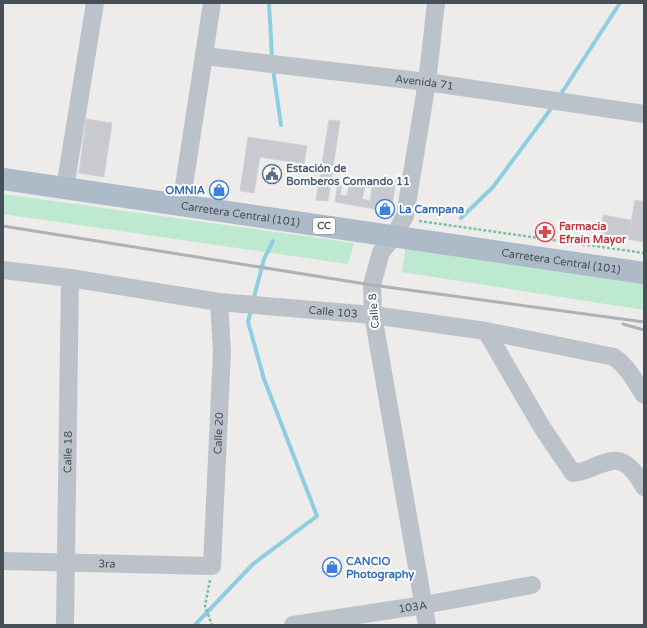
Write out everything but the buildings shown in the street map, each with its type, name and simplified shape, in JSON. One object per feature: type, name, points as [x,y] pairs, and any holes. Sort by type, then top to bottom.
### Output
[{"type":"main road","name":"Carretera Central (101)","points":[[3,179],[181,205],[398,227],[644,273]]},
{"type":"street","points":[[65,188],[95,3]]},
{"type":"street","points":[[181,205],[212,3]]},
{"type":"street","name":"Calle 8","points":[[427,625],[373,315],[372,285],[381,252],[405,216],[427,82],[436,3]]},
{"type":"street","name":"Avenida 71","points":[[204,56],[427,82],[644,114]]},
{"type":"street","name":"Calle 103","points":[[3,270],[70,278],[219,302],[373,315],[486,331],[614,357],[630,372],[644,395]]},
{"type":"street","name":"Calle 18","points":[[65,625],[70,278]]},
{"type":"street","name":"Calle 20","points":[[212,566],[222,351],[219,302]]},
{"type":"street","points":[[486,331],[543,430],[573,473],[580,473],[613,460],[626,464],[635,472],[644,487]]},
{"type":"street","name":"3ra","points":[[3,561],[212,566]]},
{"type":"street","name":"103A","points":[[293,625],[424,605],[532,585]]},
{"type":"path","points":[[398,227],[644,253]]},
{"type":"path","points":[[212,566],[206,606],[212,625]]},
{"type":"green space","points":[[3,194],[354,243],[348,264],[3,214]]},
{"type":"green space","points":[[406,245],[644,279],[644,310],[402,272]]},
{"type":"waterway","points":[[269,3],[272,58]]},
{"type":"waterway","points":[[559,97],[620,3]]},
{"type":"waterway","points":[[273,69],[281,125]]},
{"type":"waterway","points":[[461,218],[493,187],[553,106]]},
{"type":"waterway","points":[[253,301],[264,259],[273,241]]},
{"type":"waterway","points":[[195,625],[253,564],[317,516],[264,379],[248,322],[251,310]]},
{"type":"railway","points":[[3,226],[372,285],[644,322]]},
{"type":"railway","points":[[623,324],[644,330]]},
{"type":"place","name":"Estación de Bomberos Comando 11","points":[[272,174]]},
{"type":"place","name":"OMNIA","points":[[219,190]]},
{"type":"place","name":"La Campana","points":[[385,209]]},
{"type":"place","name":"Farmacia Efraín Mayor","points":[[545,232]]},
{"type":"place","name":"CANCIO Photography","points":[[332,567]]}]
